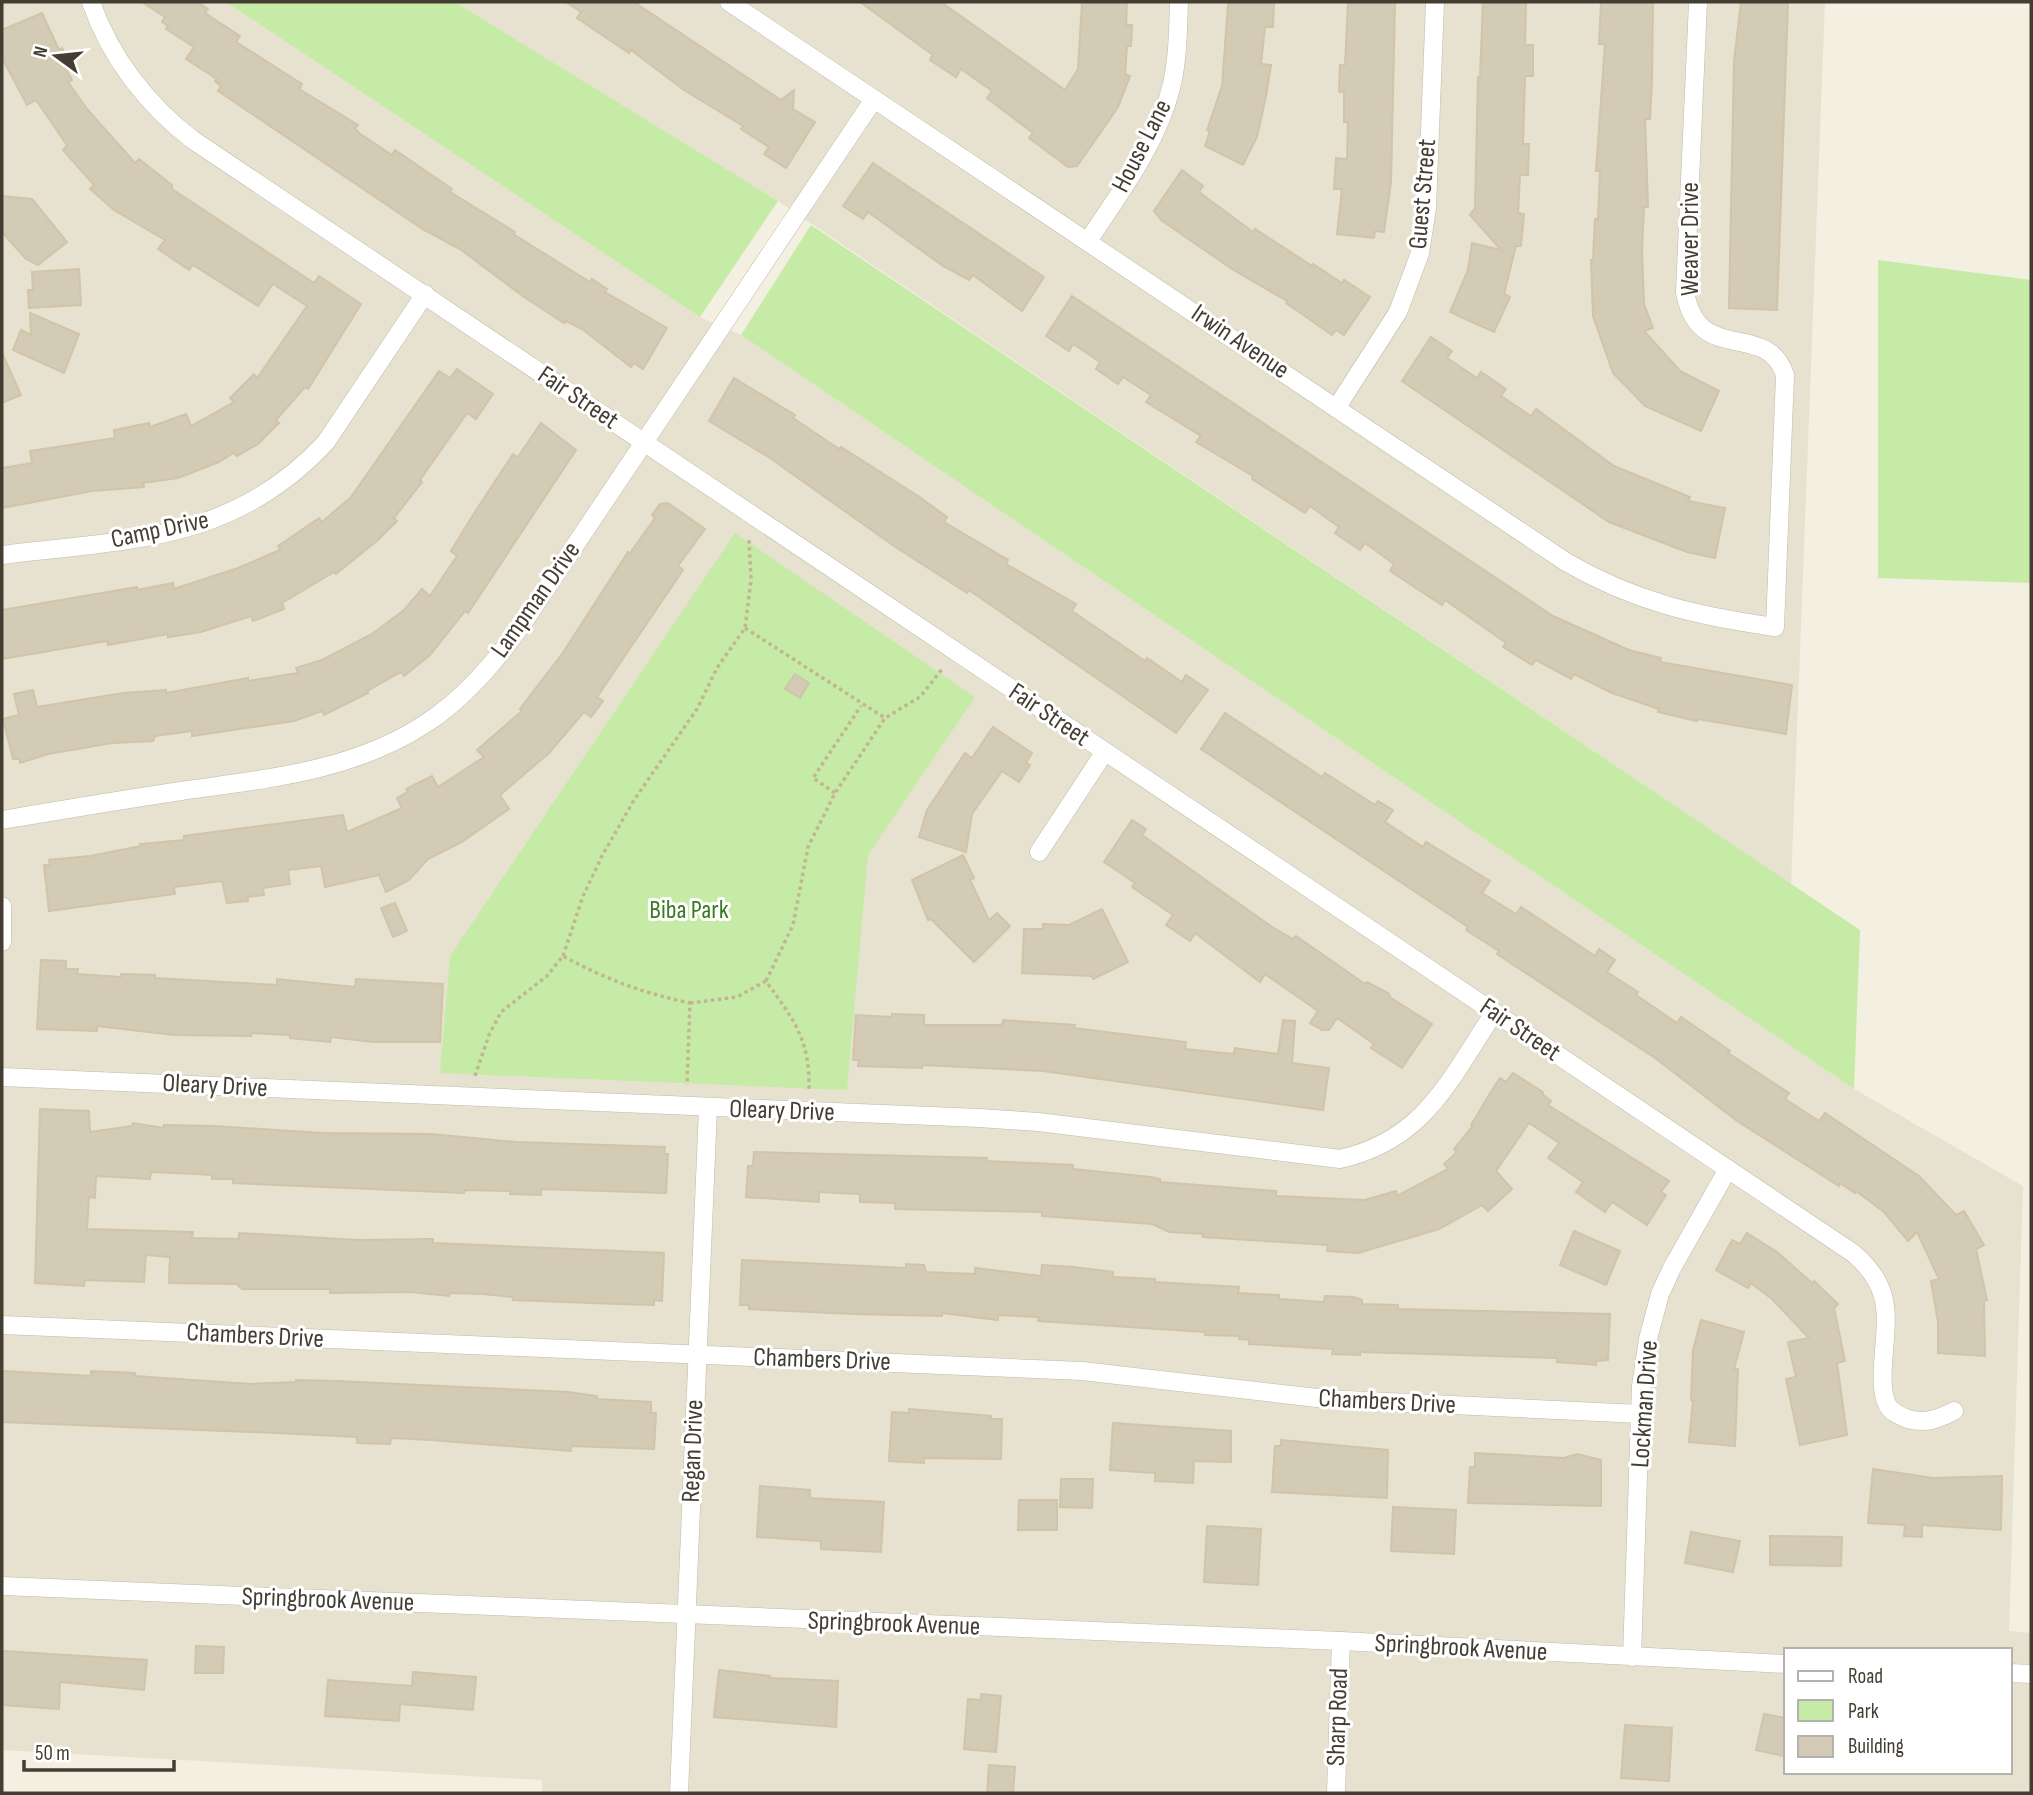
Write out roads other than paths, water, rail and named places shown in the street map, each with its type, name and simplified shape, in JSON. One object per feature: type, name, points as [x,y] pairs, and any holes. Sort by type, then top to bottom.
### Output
[{"type":"street","name":"Fair Street","points":[[91,2],[107,40],[134,81],[167,119],[215,155],[1853,1253],[1872,1272],[1883,1296],[1887,1316],[1884,1391],[1887,1406],[1900,1416],[1915,1421],[1931,1422],[1954,1411]]},
{"type":"street","name":"Irwin Avenue","points":[[729,2],[1586,573],[1634,596],[1679,611],[1776,626]]},
{"type":"street","name":"House Lane","points":[[1088,241],[1133,171],[1163,114],[1177,60],[1179,2]]},
{"type":"street","name":"Guest Street","points":[[1337,407],[1398,312],[1420,253],[1427,208],[1435,2]]},
{"type":"street","name":"Weaver Drive","points":[[1698,2],[1685,292],[1690,312],[1700,327],[1727,341],[1760,346],[1776,358],[1785,375],[1776,626]]},
{"type":"street","name":"Lampman Drive","points":[[2,820],[303,773],[353,760],[400,739],[450,706],[498,658],[874,99]]},
{"type":"street","name":"Camp Drive","points":[[2,555],[168,534],[207,524],[267,495],[308,462],[326,442],[425,295]]},
{"type":"street","points":[[1040,852],[1104,752]]},
{"type":"street","points":[[2,906],[2,942]]},
{"type":"street","name":"Oleary Drive","points":[[2,1077],[1038,1122],[1340,1158],[1384,1145],[1416,1123],[1429,1109],[1494,1013]]},
{"type":"street","name":"Regan Drive","points":[[679,1793],[708,1108]]},
{"type":"street","name":"Lockman Drive","points":[[1632,1657],[1640,1413],[1648,1339],[1660,1294],[1728,1169]]},
{"type":"street","name":"Chambers Drive","points":[[2,1325],[1082,1371],[1326,1399],[1640,1413]]},
{"type":"street","name":"Springbrook Avenue","points":[[2,1586],[1340,1642],[1784,1664]]},
{"type":"street","name":"Sharp Road","points":[[1336,1793],[1340,1642]]},
{"type":"street","points":[[2012,1673],[2031,1674]]},
{"type":"park label","name":"Biba Park","points":[[689,910]]}]
